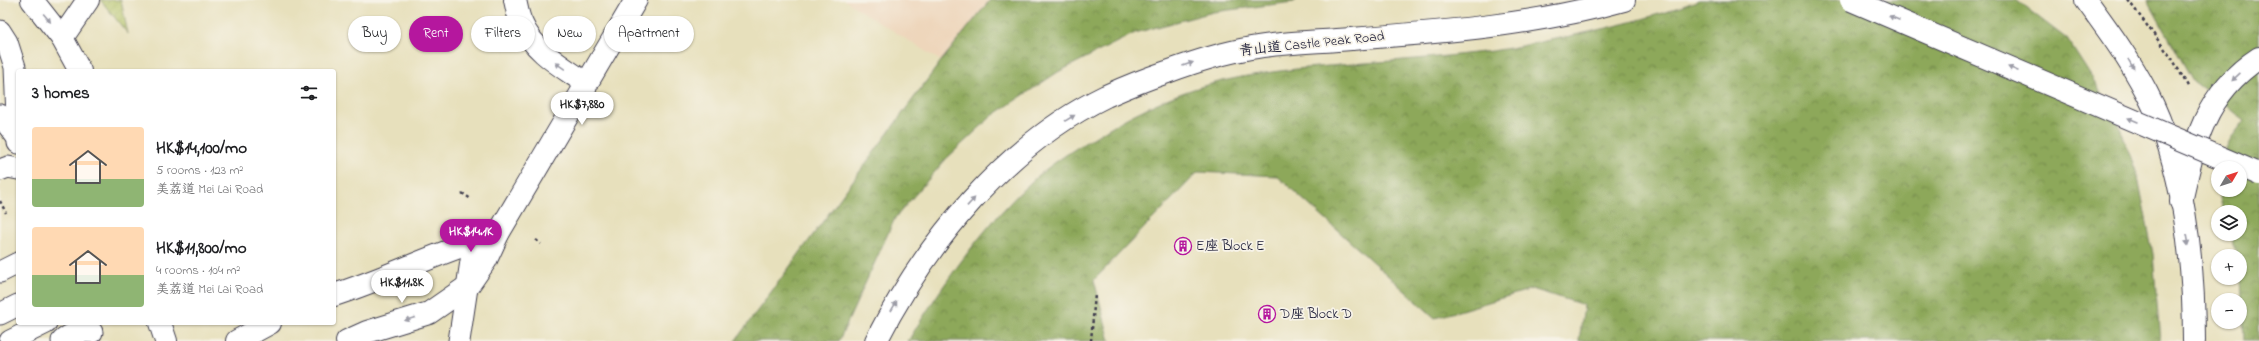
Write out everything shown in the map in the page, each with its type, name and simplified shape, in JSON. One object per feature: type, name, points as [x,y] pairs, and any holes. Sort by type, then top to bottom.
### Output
[{"type":"main road","points":[[32,0],[62,38],[79,69]]},
{"type":"main road","points":[[62,38],[88,0]]},
{"type":"main road","points":[[515,0],[522,24],[535,45],[544,54],[587,84]]},
{"type":"main road","points":[[347,341],[367,332],[429,313],[468,286],[486,260],[498,234],[636,0]]},
{"type":"main road","name":"青山道 Castle Peak Road","points":[[876,341],[915,272],[968,205],[998,174],[1028,148],[1064,122],[1104,97],[1138,82],[1211,56],[1251,48],[1440,32],[1556,16],[1624,0]]},
{"type":"main road","points":[[1851,0],[2259,174]]},
{"type":"main road","points":[[2074,0],[2109,32]]},
{"type":"main road","points":[[2086,0],[2130,63],[2161,124],[2174,160],[2192,283],[2194,341]]},
{"type":"main road","points":[[2181,202],[2192,152],[2204,118],[2215,99],[2235,78],[2259,58]]},
{"type":"main road","points":[[336,294],[400,272],[474,241],[498,234]]},
{"type":"main road","points":[[161,325],[166,341]]},
{"type":"main road","points":[[237,341],[266,325]]},
{"type":"lane","points":[[0,31],[7,42],[15,67],[16,77]]},
{"type":"lane","points":[[11,137],[16,109]]},
{"type":"lane","points":[[0,115],[11,137]]},
{"type":"lane","points":[[0,170],[8,167],[16,169]]},
{"type":"lane","points":[[459,341],[474,241]]},
{"type":"lane","points":[[0,272],[16,264]]},
{"type":"lane","points":[[0,314],[16,306]]},
{"type":"lane","points":[[10,341],[42,325]]},
{"type":"lane","points":[[62,341],[72,334],[82,331],[92,332]]},
{"type":"path","points":[[2128,0],[2173,60],[2204,118]]},
{"type":"path","points":[[462,193],[471,199]]},
{"type":"path","points":[[0,201],[6,213]]},
{"type":"path","points":[[536,240],[541,244]]},
{"type":"path","points":[[1092,341],[1095,294]]},
{"type":"shaded area","points":[[844,0],[990,0],[941,61]]},
{"type":"green space","points":[[100,0],[121,0],[128,34],[103,3]]},
{"type":"green space","points":[[990,0],[1294,0],[1294,2],[1213,12],[1135,33],[1058,72],[992,116],[946,159],[895,218],[839,341],[735,341],[941,61]]},
{"type":"green space","points":[[1699,0],[2016,0],[2067,39],[2096,84],[2121,130],[2138,177],[2153,254],[2160,341],[1579,341],[1584,305],[1532,289],[1435,318],[1277,176],[1198,172],[1094,280],[1110,341],[908,341],[949,278],[979,238],[1030,183],[1076,148],[1125,119],[1147,108],[1182,93],[1226,80],[1272,72],[1492,51],[1626,23],[1663,13]]},
{"type":"green space","points":[[2148,0],[2259,0],[2259,341],[2244,341],[2243,329],[2247,329],[2247,293],[2242,293],[2241,285],[2247,285],[2247,249],[2235,249],[2232,241],[2247,241],[2247,205],[2222,205],[2220,197],[2247,197],[2247,161],[2220,161],[2231,138],[2245,120],[2193,81]]},
{"type":"place","name":"E座 Block E","points":[[1183,246]]},
{"type":"place","name":"D座 Block D","points":[[1267,314]]}]
